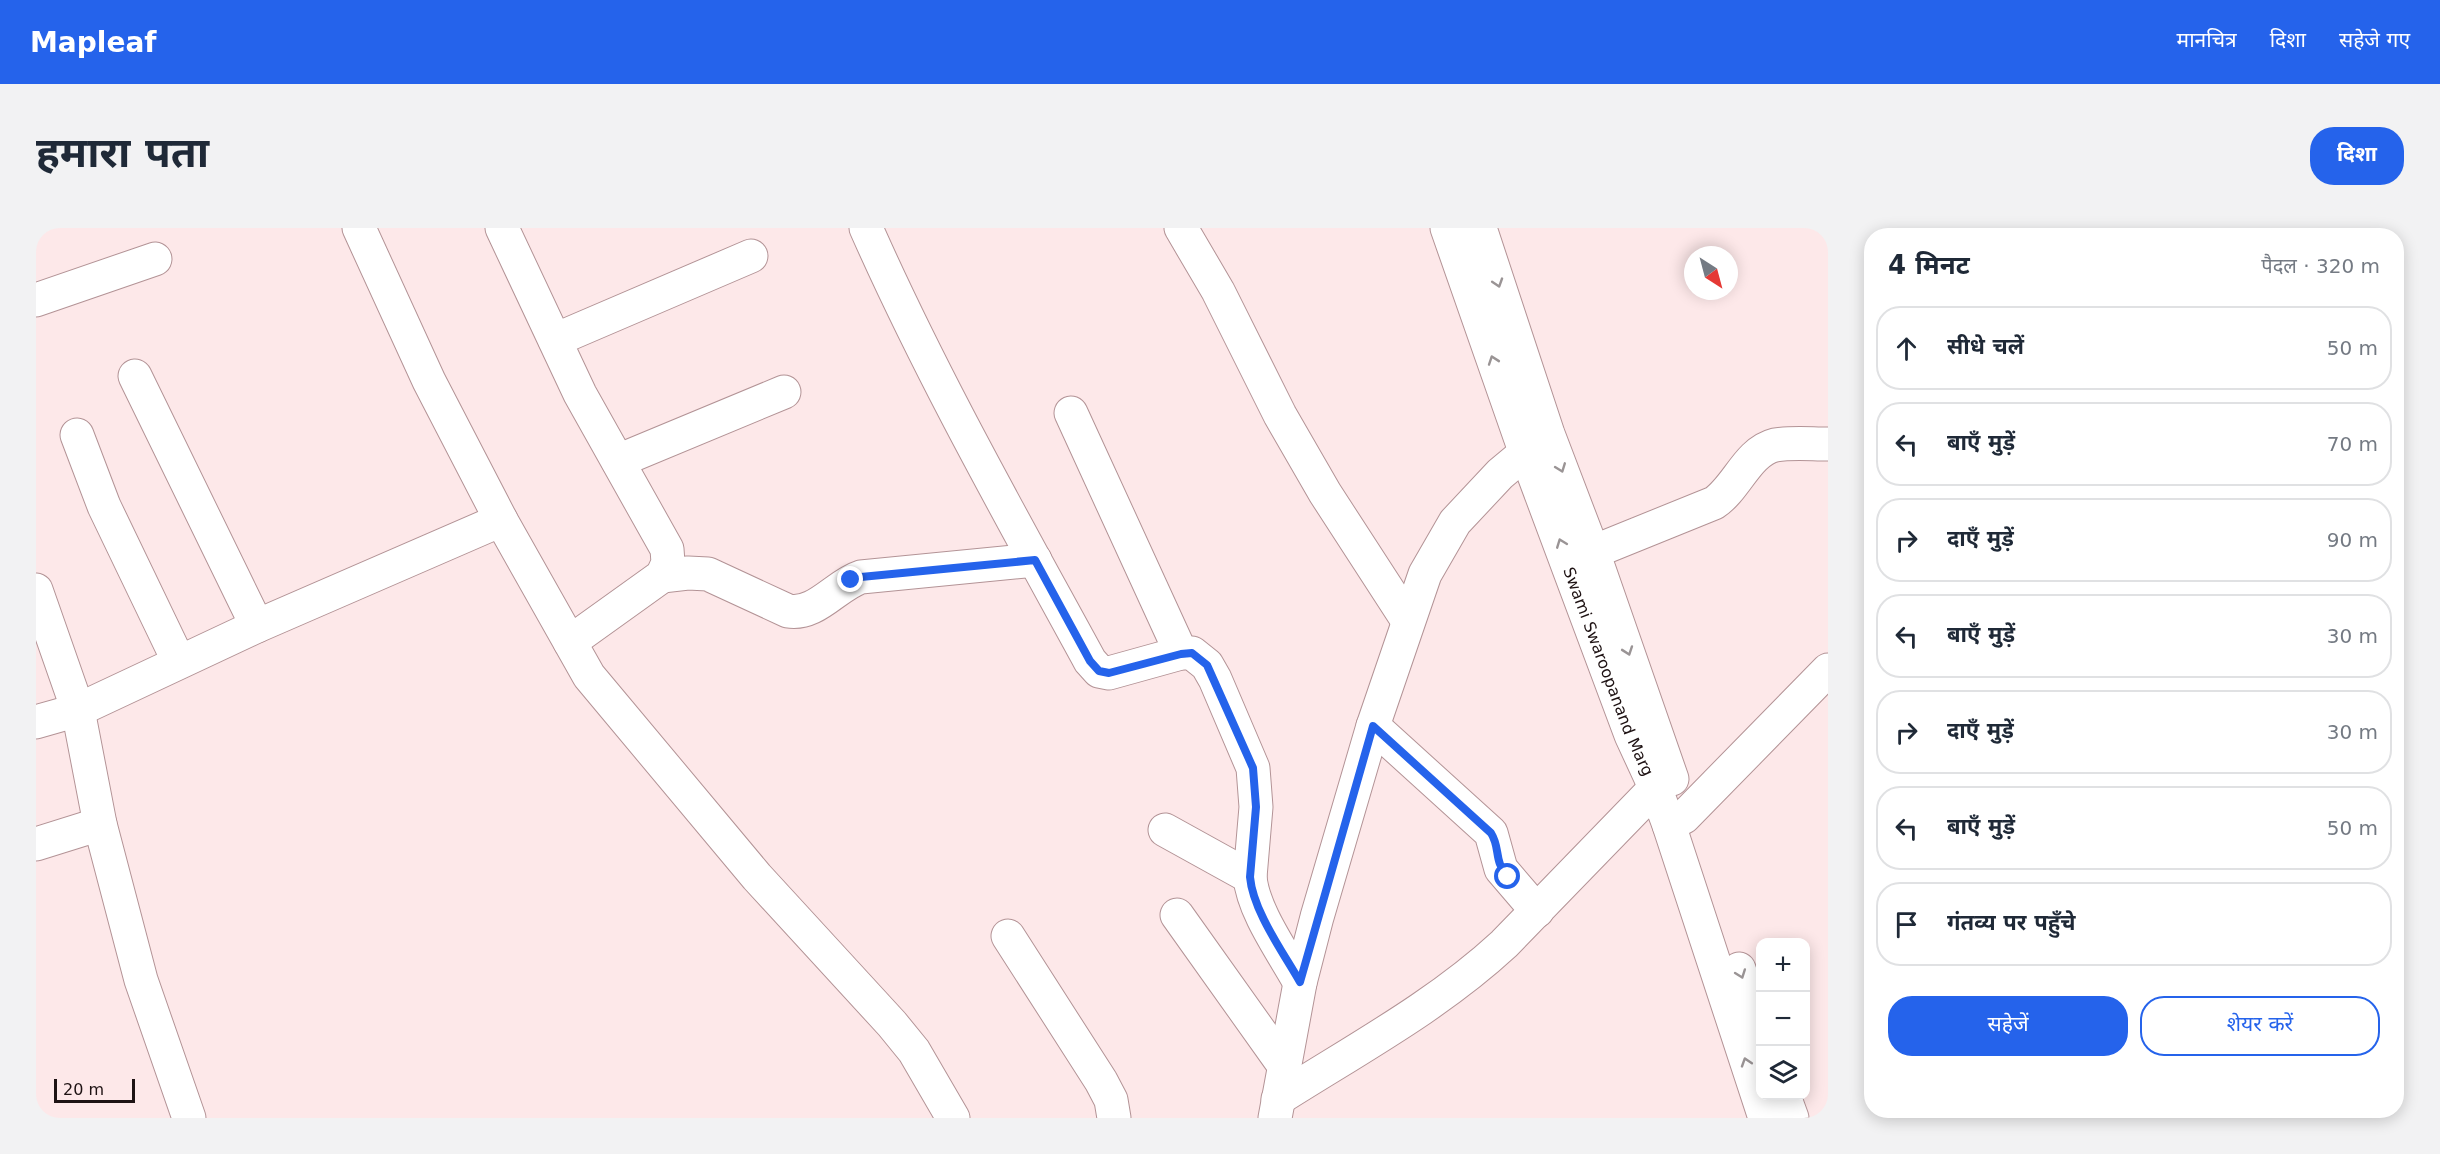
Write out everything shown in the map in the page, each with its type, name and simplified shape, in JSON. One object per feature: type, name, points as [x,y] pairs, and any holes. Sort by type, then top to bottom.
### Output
[{"type":"street","points":[[359,228],[429,381],[501,520],[589,676],[757,877],[892,1024],[914,1051],[953,1118]]},
{"type":"street","points":[[502,228],[580,394],[667,549],[668,563],[662,576]]},
{"type":"street","points":[[866,228],[899,302],[1090,661],[1099,671],[1109,673],[1192,653],[1207,665],[1253,768],[1256,807],[1251,888],[1259,908],[1300,982]]},
{"type":"street","points":[[1181,228],[1218,291],[1280,414],[1325,493],[1408,621]]},
{"type":"street","name":"Swami Swaroopanand Marg","points":[[1447,228],[1537,443],[1593,552],[1765,1118]]},
{"type":"street","name":"Swami Swaroopanand Marg","points":[[1480,228],[1537,443],[1631,735],[1662,780]]},
{"type":"street","points":[[555,340],[751,256]]},
{"type":"street","points":[[36,300],[155,259]]},
{"type":"street","points":[[135,376],[256,626]]},
{"type":"street","points":[[618,461],[784,392]]},
{"type":"street","points":[[1071,413],[1181,654]]},
{"type":"street","points":[[77,435],[104,506],[179,662]]},
{"type":"street","points":[[1276,1108],[1300,982],[1373,726],[1425,574],[1455,522],[1500,474],[1537,443]]},
{"type":"street","points":[[1593,552],[1714,503],[1725,496],[1752,461],[1768,448],[1777,445],[1828,444]]},
{"type":"street","points":[[36,722],[78,710],[256,626],[501,520]]},
{"type":"street","points":[[570,642],[662,576],[688,573],[708,574],[788,611],[798,613],[807,611],[840,587],[861,577],[1035,560]]},
{"type":"street","points":[[36,590],[78,710],[100,824],[141,980],[189,1118]]},
{"type":"street","points":[[1676,821],[1828,670]]},
{"type":"street","points":[[1373,726],[1491,833],[1501,869],[1537,911]]},
{"type":"street","points":[[1276,1108],[1478,969],[1537,911],[1662,780]]},
{"type":"street","name":"Swami Swaroopanand Marg","points":[[1676,821],[1756,1018]]},
{"type":"street","points":[[36,844],[100,824]]},
{"type":"street","points":[[1165,830],[1250,877]]},
{"type":"street","points":[[1177,915],[1283,1064]]},
{"type":"street","points":[[1008,936],[1101,1081],[1111,1100],[1114,1118]]},
{"type":"street","points":[[1786,1100],[1792,1118]]},
{"type":"route","points":[[851,580],[861,577],[1035,560],[1090,661],[1099,671],[1109,673],[1120,671],[1181,654],[1192,653],[1200,658],[1215,679],[1253,768],[1256,807],[1251,888],[1263,916],[1300,982],[1373,726],[1491,833],[1496,843],[1498,864],[1508,877]]}]
